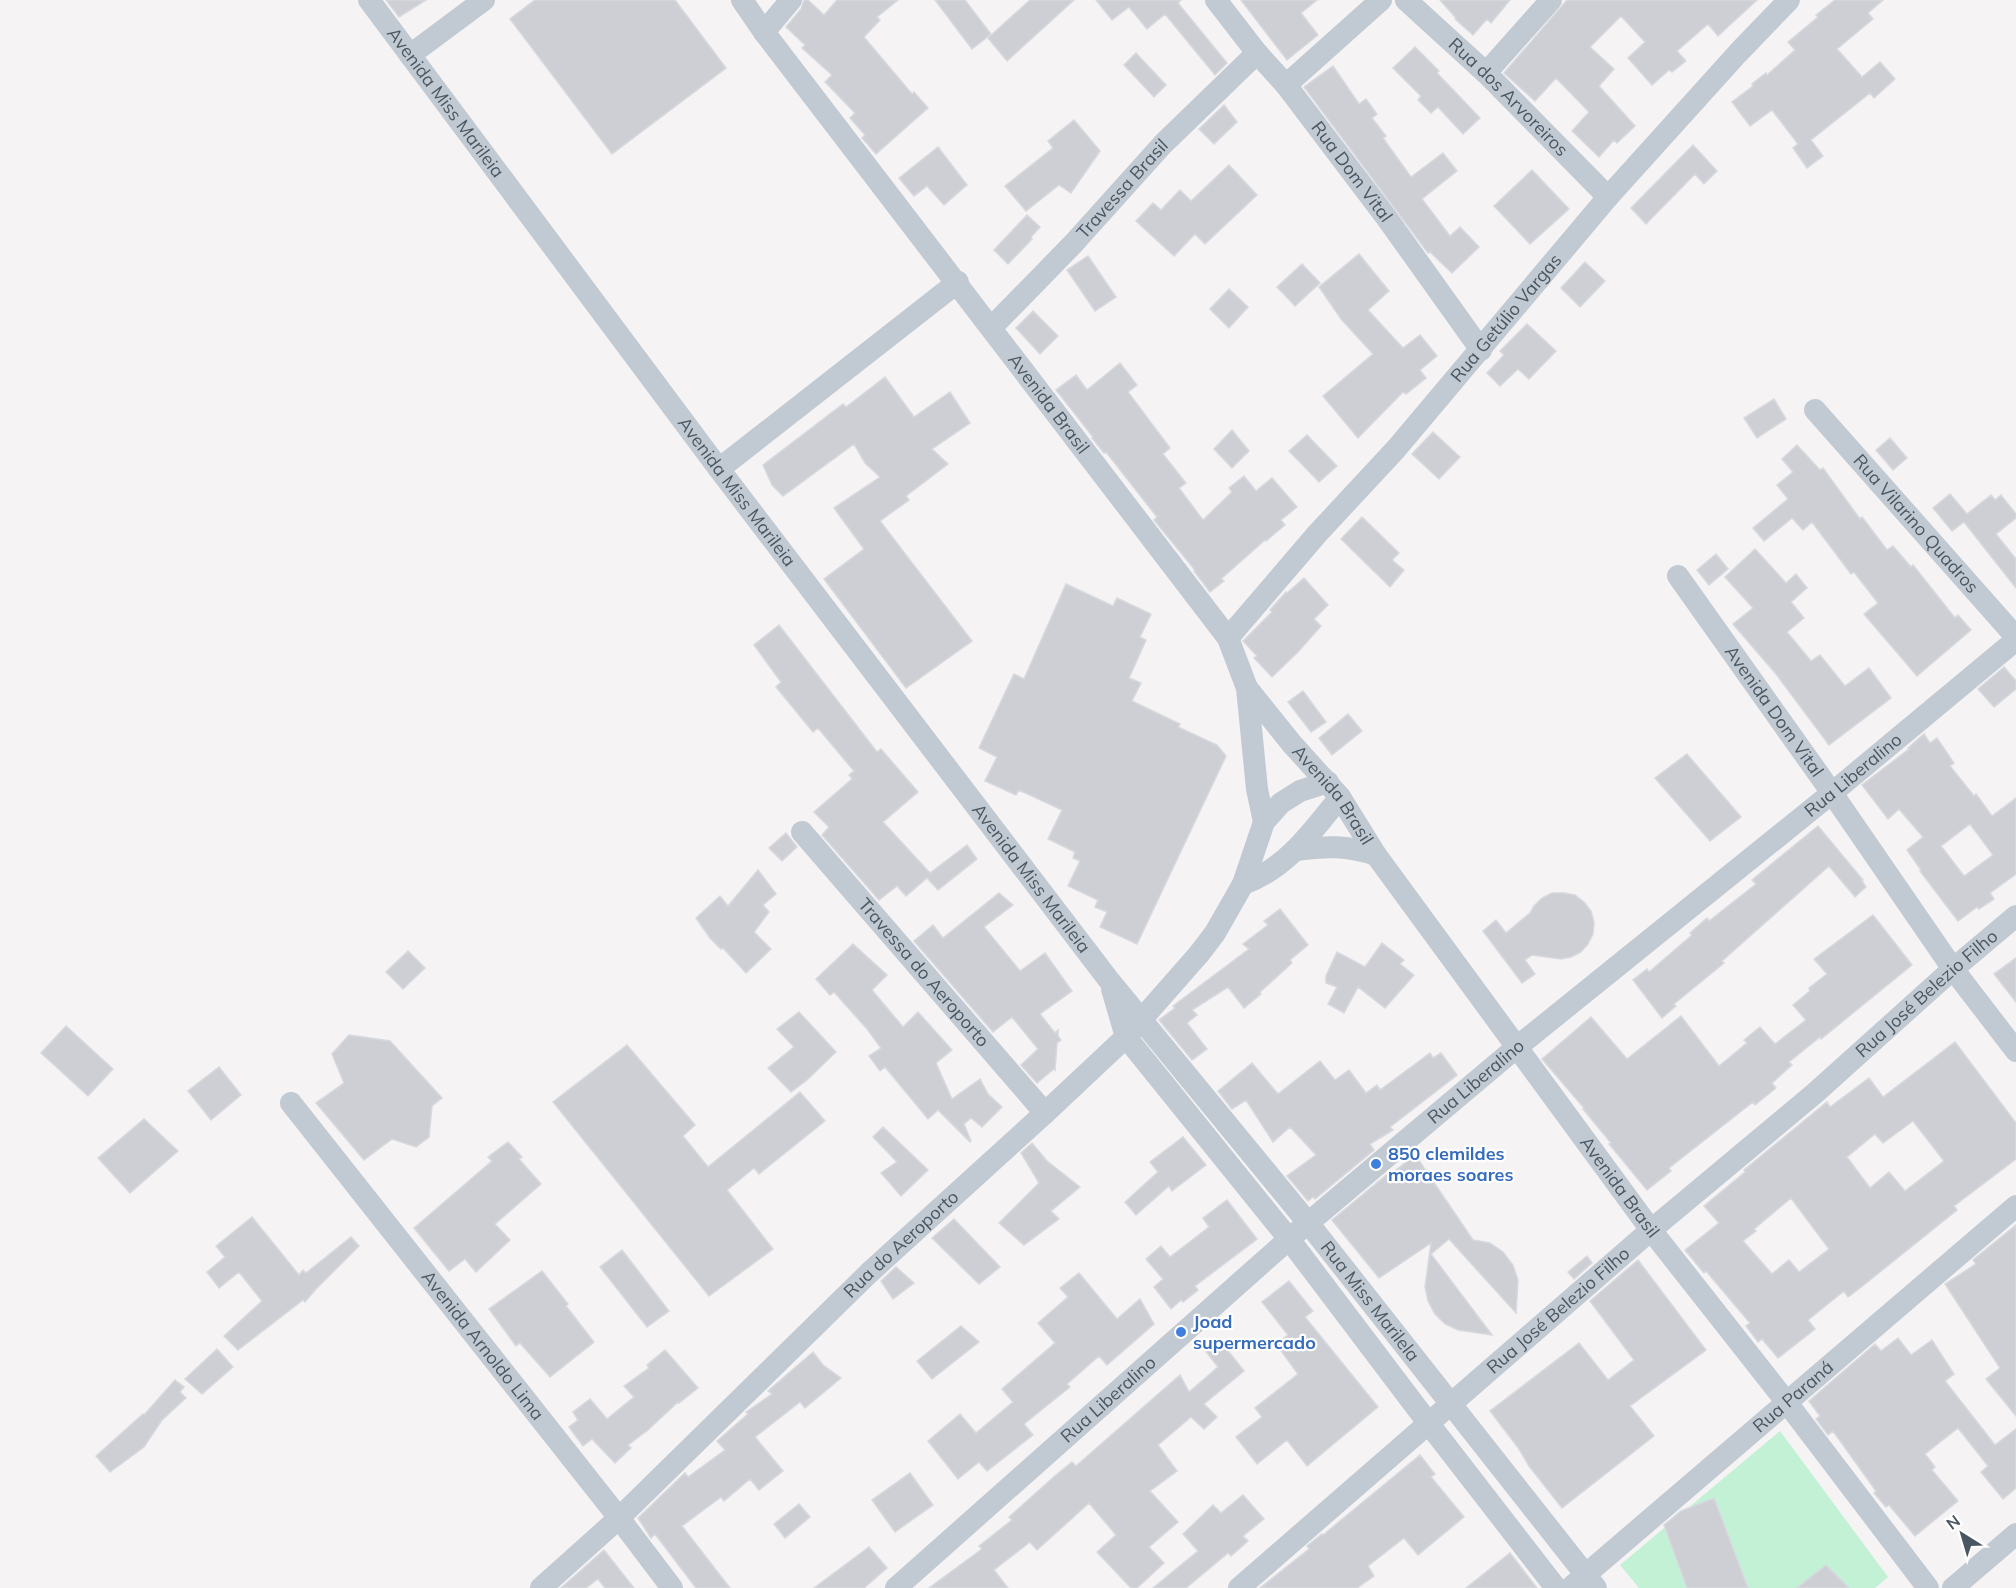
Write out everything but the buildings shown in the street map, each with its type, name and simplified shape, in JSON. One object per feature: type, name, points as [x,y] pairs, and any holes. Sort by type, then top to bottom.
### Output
[{"type":"street","name":"Avenida Miss Marileia","points":[[369,0],[719,469],[1108,979],[1142,1019]]},
{"type":"street","points":[[410,55],[484,0]]},
{"type":"street","name":"Avenida Brasil","points":[[742,0],[764,32],[958,282],[1228,638],[1247,688],[1292,744],[1334,790],[1376,855],[1650,1230],[1788,1404],[1928,1588]]},
{"type":"street","points":[[764,32],[791,0]]},
{"type":"street","name":"Rua Dom Vital","points":[[1216,0],[1257,53],[1286,85],[1386,217],[1481,350]]},
{"type":"street","points":[[1286,85],[1381,0]]},
{"type":"street","name":"Rua dos Arvoreiros","points":[[1406,0],[1486,73],[1608,197]]},
{"type":"street","points":[[1486,73],[1551,0]]},
{"type":"street","name":"Rua Getúlio Vargas","points":[[1228,638],[1317,534],[1396,450],[1608,197],[1789,0]]},
{"type":"street","name":"Travessa Brasil","points":[[992,327],[1073,244],[1163,144],[1257,53]]},
{"type":"street","points":[[719,469],[958,282]]},
{"type":"street","name":"Rua Vilarino Quadros","points":[[1815,410],[2016,639]]},
{"type":"street","name":"Avenida Dom Vital","points":[[1678,576],[1953,969],[2016,1051]]},
{"type":"street","name":"Rua Liberalino","points":[[896,1588],[1289,1239],[1517,1047],[1832,793],[2016,639]]},
{"type":"street","points":[[1247,688],[1257,789],[1264,822]]},
{"type":"street","points":[[1243,884],[1260,878],[1280,865],[1296,850],[1334,790],[1312,786],[1281,803],[1264,822]]},
{"type":"street","name":"Rua do Aeroporto","points":[[541,1588],[618,1518],[869,1272],[1126,1037],[1215,933],[1243,884],[1264,822]]},
{"type":"street","name":"Travessa do Aeroporto","points":[[802,832],[1045,1113]]},
{"type":"street","points":[[1296,850],[1340,846],[1376,855]]},
{"type":"street","name":"Rua José Belezio Filho","points":[[1239,1588],[1650,1230],[1814,1094],[1953,969],[2016,916]]},
{"type":"street","name":"Avenida Miss Marileia","points":[[1108,979],[1126,1037]]},
{"type":"street","name":"Rua Miss Marilela","points":[[1142,1019],[1309,1224],[1451,1405],[1584,1583]]},
{"type":"street","name":"Rua Miss Marilela","points":[[1126,1037],[1289,1239],[1556,1588]]},
{"type":"street","name":"Avenida Arnoldo Lima","points":[[291,1103],[672,1588]]},
{"type":"street","name":"Rua Paraná","points":[[1584,1583],[2016,1206]]},
{"type":"street","points":[[1953,1588],[2016,1534]]},
{"type":"green space","points":[[1780,1431],[1888,1577],[1875,1588],[1639,1588],[1620,1565]]},
{"type":"place","name":"850 clemildes moraes soares","points":[[1376,1164]]},
{"type":"place","name":"Joad supermercado","points":[[1181,1332]]}]
